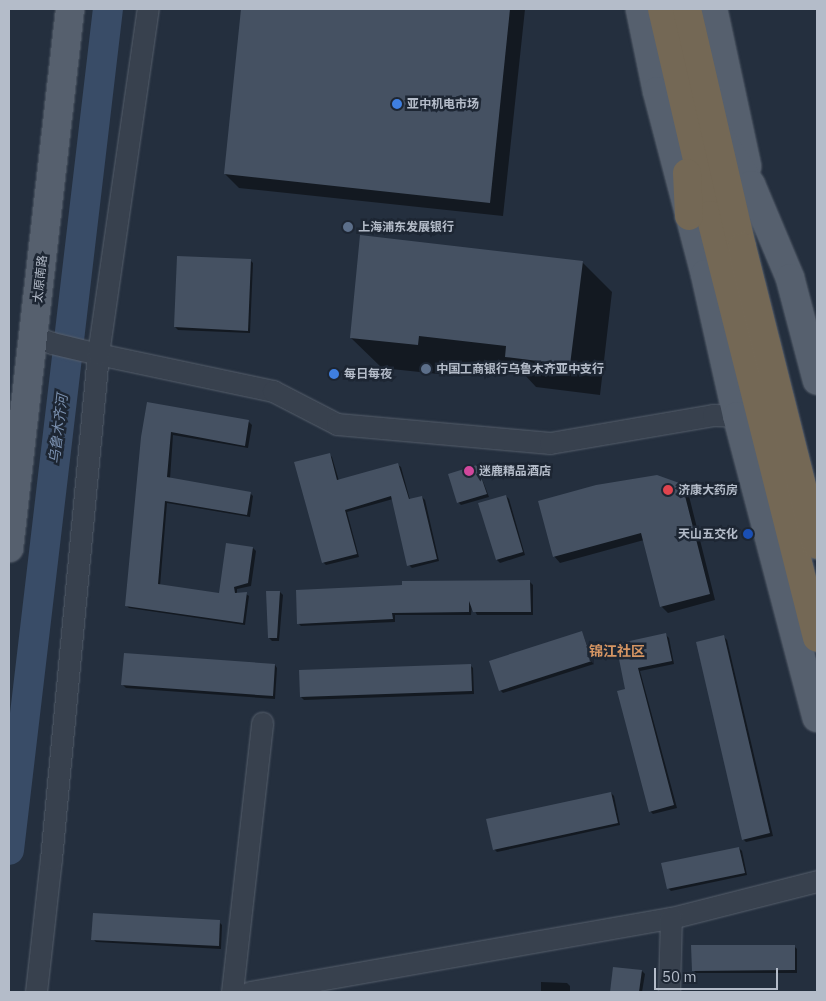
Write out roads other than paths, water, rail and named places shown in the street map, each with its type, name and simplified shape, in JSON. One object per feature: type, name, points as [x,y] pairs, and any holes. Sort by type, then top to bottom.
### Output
[{"type":"highway","points":[[662,9],[682,99],[817,638]]},
{"type":"highway","points":[[687,9],[713,126],[817,545]]},
{"type":"highway","points":[[682,99],[689,216]]},
{"type":"main road","points":[[9,424],[57,9]]},
{"type":"main road","name":"太原南路","points":[[9,548],[43,339],[70,9]]},
{"type":"main road","points":[[640,9],[657,91],[737,416],[817,718]]},
{"type":"main road","points":[[713,9],[751,185]]},
{"type":"main road","points":[[713,126],[751,185],[790,278],[817,380]]},
{"type":"street","points":[[36,992],[51,859],[93,352],[148,9]]},
{"type":"street","points":[[43,339],[93,352],[273,391],[337,424],[550,443],[713,415],[737,416]]},
{"type":"street","points":[[232,992],[262,723]]},
{"type":"street","points":[[250,992],[670,918],[817,881]]},
{"type":"street","points":[[669,992],[670,918]]},
{"type":"waterway","name":"乌鲁木齐河","points":[[9,850],[108,9]]},
{"type":"place","name":"亚中机电市场","points":[[397,104]]},
{"type":"place","name":"上海浦东发展银行","points":[[348,227]]},
{"type":"place","name":"中国工商银行乌鲁木齐亚中支行","points":[[426,369]]},
{"type":"place","name":"每日每夜","points":[[334,374]]},
{"type":"place","name":"迷鹿精品酒店","points":[[469,471]]},
{"type":"place","name":"济康大药房","points":[[668,490]]},
{"type":"place","name":"天山五交化","points":[[748,534]]},
{"type":"district","name":"锦江社区","points":[[617,651]]}]
